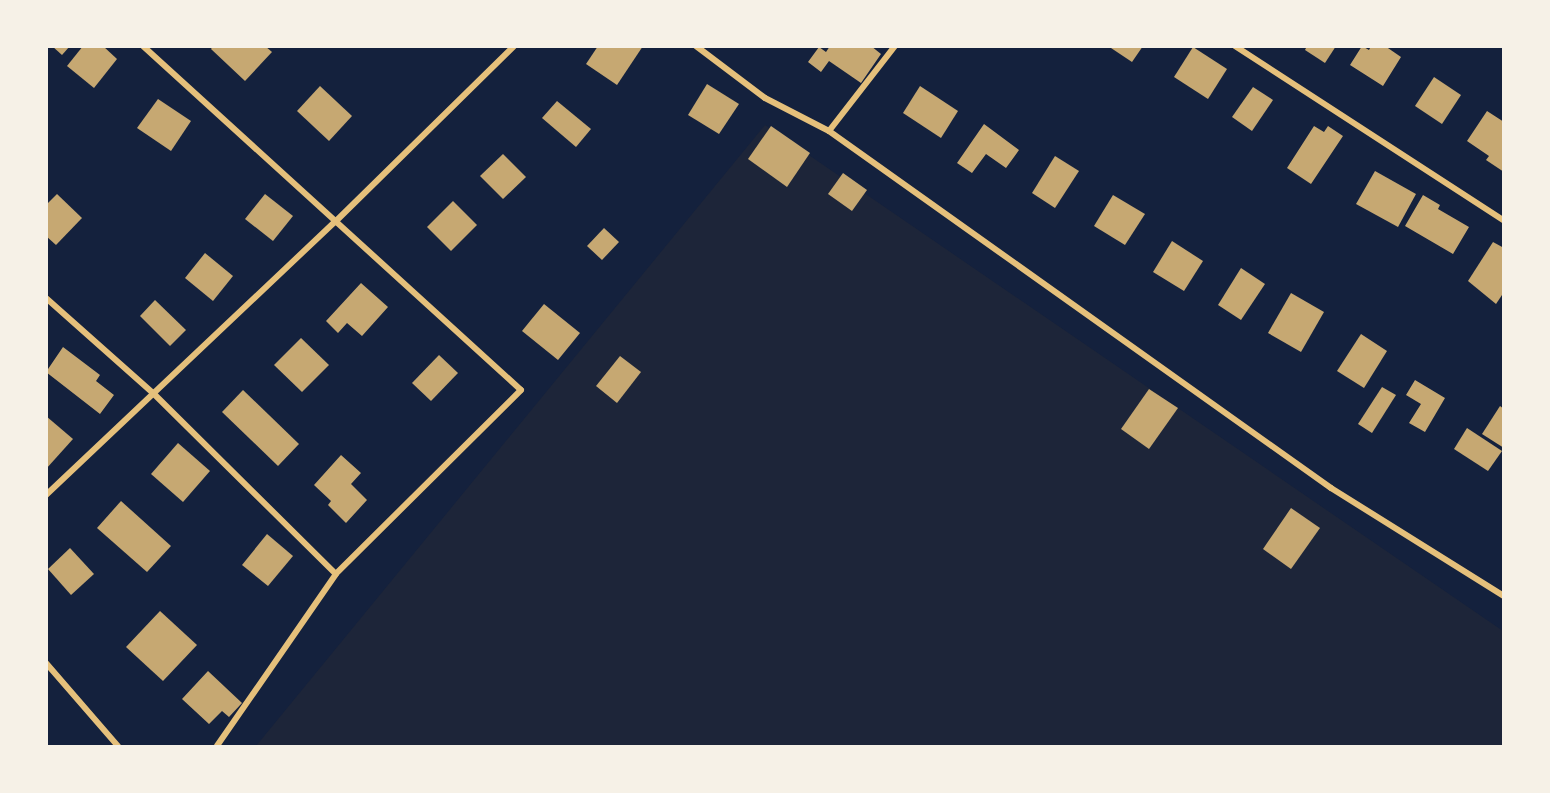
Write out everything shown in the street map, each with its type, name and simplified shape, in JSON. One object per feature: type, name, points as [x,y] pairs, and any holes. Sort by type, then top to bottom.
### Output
[{"type":"street","points":[[143,46],[521,390],[336,574],[217,747]]},
{"type":"street","points":[[46,495],[335,222],[514,46]]},
{"type":"street","points":[[696,46],[765,98],[830,131],[1331,488],[1503,596]]},
{"type":"street","points":[[830,131],[895,46]]},
{"type":"street","points":[[1234,46],[1503,221]]},
{"type":"street","points":[[46,298],[153,393],[336,574]]},
{"type":"street","points":[[46,663],[118,747]]},
{"type":"shaded area","points":[[765,125],[1503,631],[1503,746],[256,746]]},
{"type":"building","points":[[52,46],[70,46],[62,55]]},
{"type":"building","points":[[83,46],[103,46],[117,59],[94,88],[67,66]]},
{"type":"building","points":[[213,46],[265,46],[272,52],[245,81],[211,49]]},
{"type":"building","points":[[598,46],[643,46],[617,85],[586,64]]},
{"type":"building","points":[[830,46],[871,46],[881,54],[861,83],[829,61],[821,72],[808,62],[819,47],[826,52]]},
{"type":"building","points":[[1108,46],[1143,46],[1132,62]]},
{"type":"building","points":[[1307,46],[1336,46],[1325,63],[1305,50]]},
{"type":"building","points":[[1362,46],[1369,50],[1371,46],[1385,46],[1401,57],[1383,86],[1350,65]]},
{"type":"building","points":[[1193,47],[1227,69],[1208,99],[1174,77]]},
{"type":"building","points":[[1434,77],[1461,95],[1442,124],[1415,106]]},
{"type":"building","points":[[707,84],[739,104],[719,134],[688,115]]},
{"type":"building","points":[[320,86],[352,116],[329,141],[297,111]]},
{"type":"building","points":[[920,86],[958,111],[941,138],[903,113]]},
{"type":"building","points":[[1253,87],[1273,100],[1252,131],[1232,117]]},
{"type":"building","points":[[158,99],[191,121],[171,151],[137,128]]},
{"type":"building","points":[[557,101],[591,129],[576,147],[542,118]]},
{"type":"building","points":[[1487,111],[1504,122],[1504,172],[1486,160],[1489,156],[1467,141]]},
{"type":"building","points":[[984,124],[1019,150],[1006,168],[986,154],[972,173],[957,163]]},
{"type":"building","points":[[771,126],[810,153],[787,187],[748,159]]},
{"type":"building","points":[[1314,126],[1324,132],[1328,126],[1343,136],[1311,184],[1287,168]]},
{"type":"building","points":[[503,154],[526,177],[503,199],[480,176]]},
{"type":"building","points":[[1055,156],[1079,171],[1055,208],[1032,193]]},
{"type":"building","points":[[1375,171],[1416,194],[1398,227],[1356,204]]},
{"type":"building","points":[[843,173],[867,190],[852,211],[828,194]]},
{"type":"building","points":[[57,194],[82,218],[56,245],[46,236],[46,205]]},
{"type":"building","points":[[265,194],[293,216],[273,241],[245,219]]},
{"type":"building","points":[[1113,195],[1145,214],[1125,245],[1094,226]]},
{"type":"building","points":[[1423,195],[1440,205],[1438,209],[1469,227],[1453,254],[1405,226]]},
{"type":"building","points":[[453,201],[477,225],[451,251],[427,227]]},
{"type":"building","points":[[604,228],[619,242],[602,260],[587,246]]},
{"type":"building","points":[[1172,241],[1203,261],[1184,291],[1153,272]]},
{"type":"building","points":[[1493,242],[1504,248],[1504,292],[1496,304],[1468,281]]},
{"type":"building","points":[[205,253],[233,276],[213,301],[185,278]]},
{"type":"building","points":[[1241,268],[1265,284],[1241,320],[1218,305]]},
{"type":"building","points":[[361,283],[388,307],[362,336],[347,323],[338,333],[326,321]]},
{"type":"building","points":[[1291,293],[1324,312],[1301,352],[1268,333]]},
{"type":"building","points":[[155,300],[186,330],[170,346],[140,316]]},
{"type":"building","points":[[544,304],[580,333],[558,360],[522,331]]},
{"type":"building","points":[[1361,334],[1387,351],[1364,388],[1337,371]]},
{"type":"building","points":[[301,338],[329,365],[302,392],[274,365]]},
{"type":"building","points":[[63,347],[100,375],[96,381],[114,395],[100,414],[46,372]]},
{"type":"building","points":[[439,355],[458,373],[431,401],[412,383]]},
{"type":"building","points":[[620,356],[641,372],[617,403],[596,386]]},
{"type":"building","points":[[1415,380],[1445,398],[1425,432],[1409,423],[1421,404],[1406,395]]},
{"type":"building","points":[[1382,387],[1396,395],[1372,433],[1358,424]]},
{"type":"building","points":[[1149,389],[1178,408],[1149,449],[1121,429]]},
{"type":"building","points":[[243,390],[299,444],[278,466],[222,412]]},
{"type":"building","points":[[1500,406],[1504,409],[1504,448],[1482,434]]},
{"type":"building","points":[[46,416],[73,439],[46,469]]},
{"type":"building","points":[[1467,428],[1502,451],[1488,471],[1454,449]]},
{"type":"building","points":[[178,443],[210,471],[183,502],[151,474]]},
{"type":"building","points":[[341,455],[361,473],[351,484],[367,500],[346,523],[328,505],[331,501],[314,485]]},
{"type":"building","points":[[121,501],[171,546],[147,572],[97,528]]},
{"type":"building","points":[[1291,508],[1320,528],[1291,569],[1263,549]]},
{"type":"building","points":[[267,534],[293,556],[268,586],[242,565]]},
{"type":"building","points":[[70,548],[94,574],[71,595],[48,569]]},
{"type":"building","points":[[160,611],[197,645],[163,681],[126,647]]},
{"type":"building","points":[[208,671],[242,703],[229,717],[222,711],[209,724],[182,699]]}]
